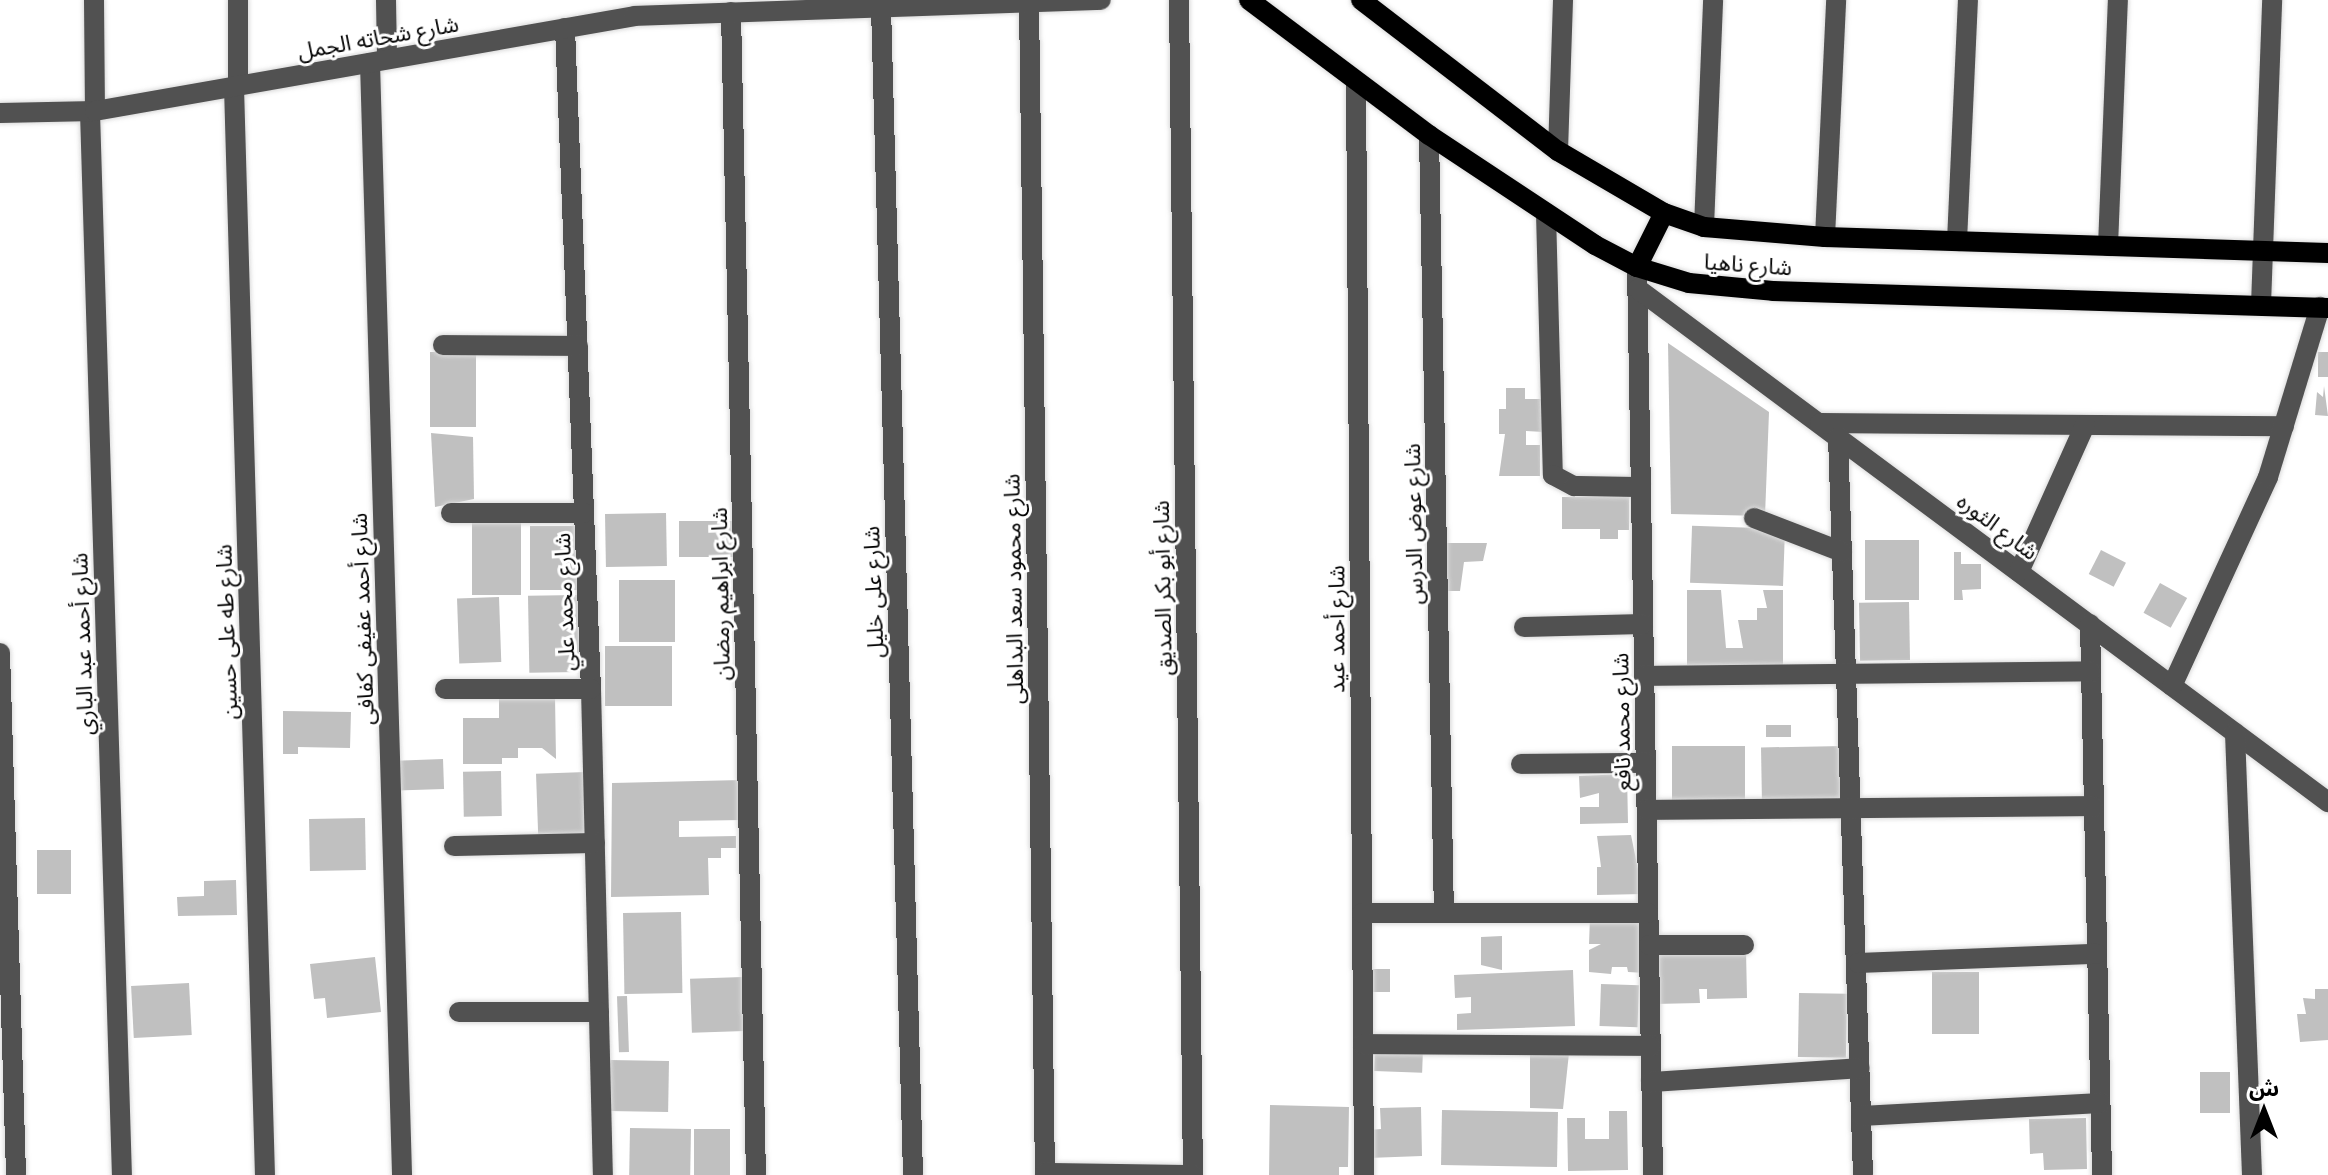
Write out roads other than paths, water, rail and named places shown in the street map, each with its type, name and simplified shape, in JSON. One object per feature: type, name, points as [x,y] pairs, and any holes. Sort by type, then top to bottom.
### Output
[{"type":"main road","name":"شارع ناهيا","points":[[1249,0],[1429,135],[1546,213],[1637,267],[1730,289],[2324,308]]},
{"type":"main road","name":"شارع ناهيا","points":[[1361,0],[1380,8],[1558,151],[1664,213],[1704,227],[1825,237],[2328,253]]},
{"type":"main road","points":[[1637,267],[1664,213]]},
{"type":"street","name":"شارع أحمد عبد الباري","points":[[94,0],[92,112],[122,1175]]},
{"type":"street","name":"شارع طه على حسين","points":[[238,0],[236,86],[265,1175]]},
{"type":"street","name":"شارع أحمد عفيفى كفافى","points":[[386,0],[378,61],[402,1175]]},
{"type":"street","name":"شارع شحاته الجمل","points":[[0,113],[92,112],[565,28],[635,8],[731,12],[767,6],[881,7],[920,3],[1101,0]]},
{"type":"street","name":"شارع أبو بكر الصديق","points":[[1179,0],[1193,1175]]},
{"type":"street","points":[[1558,151],[1563,0]]},
{"type":"street","points":[[1704,227],[1713,0]]},
{"type":"street","points":[[1825,237],[1836,0]]},
{"type":"street","points":[[1957,241],[1968,0]]},
{"type":"street","points":[[2108,246],[2118,0]]},
{"type":"street","points":[[2261,305],[2272,0]]},
{"type":"street","name":"شارع محمود سعد البداهلى","points":[[1029,2],[1045,1174]]},
{"type":"street","name":"شارع على خليل","points":[[881,7],[913,1175]]},
{"type":"street","name":"شارع ابراهيم رمضان","points":[[731,12],[756,1175]]},
{"type":"street","name":"شارع محمد علي","points":[[565,28],[591,689],[603,1175]]},
{"type":"street","name":"شارع أحمد عيد","points":[[1356,82],[1364,1175]]},
{"type":"street","name":"شارع عوض الدرس","points":[[1429,135],[1444,913]]},
{"type":"street","points":[[1546,213],[1553,475],[1574,486],[1641,487]]},
{"type":"street","name":"شارع محمد نافع","points":[[1637,267],[1653,1175]]},
{"type":"street","name":"شارع الثوره","points":[[1638,289],[2328,802]]},
{"type":"street","points":[[2172,686],[2268,477],[2324,308]]},
{"type":"street","points":[[443,345],[578,346]]},
{"type":"street","points":[[1820,423],[2284,426]]},
{"type":"street","points":[[2019,572],[2085,425]]},
{"type":"street","points":[[1838,437],[1863,1175]]},
{"type":"street","points":[[451,513],[584,513]]},
{"type":"street","points":[[1754,518],[1842,552]]},
{"type":"street","points":[[1524,627],[1643,624]]},
{"type":"street","points":[[2090,624],[2102,1175]]},
{"type":"street","points":[[0,653],[16,1175]]},
{"type":"street","points":[[1645,676],[2091,671]]},
{"type":"street","points":[[445,689],[591,689]]},
{"type":"street","points":[[2235,733],[2252,1175]]},
{"type":"street","points":[[1521,764],[1646,763]]},
{"type":"street","points":[[1647,810],[2093,806]]},
{"type":"street","points":[[454,846],[595,843]]},
{"type":"street","points":[[1362,913],[1648,913]]},
{"type":"street","points":[[1649,945],[1744,945]]},
{"type":"street","points":[[1858,963],[2097,954]]},
{"type":"street","points":[[459,1012],[599,1012]]},
{"type":"street","points":[[1363,1044],[1651,1046]]},
{"type":"street","points":[[1651,1082],[1860,1068]]},
{"type":"street","points":[[1862,1116],[2100,1103]]},
{"type":"street","points":[[1045,1174],[1193,1175]]}]
